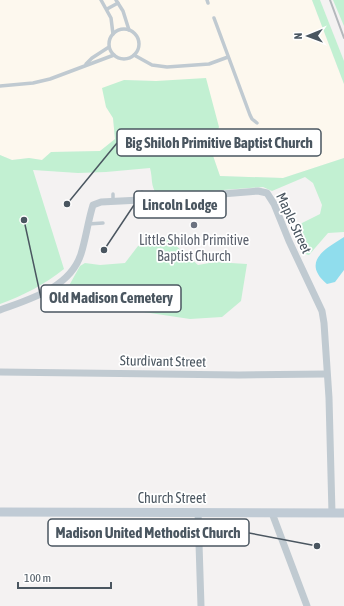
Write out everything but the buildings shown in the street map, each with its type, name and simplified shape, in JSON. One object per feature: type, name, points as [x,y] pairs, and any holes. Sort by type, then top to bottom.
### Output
[{"type":"street","name":"Maple Street","points":[[0,310],[48,290],[71,273],[81,254],[93,206],[101,202],[113,198],[143,200],[258,191],[267,193],[322,311],[328,398],[329,496],[332,513]]},
{"type":"street","name":"Sturdivant Street","points":[[0,372],[228,375],[326,374]]},
{"type":"street","name":"Church Street","points":[[0,512],[344,513]]},
{"type":"street","points":[[198,512],[201,606]]},
{"type":"street","points":[[272,513],[307,606]]},
{"type":"lane","points":[[101,0],[107,8],[111,18],[113,34]]},
{"type":"lane","points":[[107,8],[117,2],[123,11],[130,30],[136,36],[138,41],[138,47],[134,55],[127,59],[121,59],[111,52],[109,41],[113,34],[121,29],[130,30]]},
{"type":"lane","points":[[214,18],[250,115],[257,123]]},
{"type":"lane","points":[[85,65],[92,58],[109,47]]},
{"type":"lane","points":[[0,86],[34,83],[67,73],[85,65],[96,63],[114,55]]},
{"type":"lane","points":[[134,55],[152,65],[167,67],[209,64],[228,57]]},
{"type":"lane","points":[[142,192],[143,200]]},
{"type":"lane","points":[[208,195],[211,215]]},
{"type":"lane","points":[[88,224],[102,223]]},
{"type":"shaded area","points":[[0,0],[312,0],[344,84],[344,158],[283,178],[220,176],[210,147],[219,127],[156,81],[124,80],[106,107],[113,118],[115,140],[100,151],[51,152],[42,160],[29,158],[12,160],[0,155]]},
{"type":"green space","points":[[312,0],[320,0],[344,61],[344,84]]},
{"type":"green space","points":[[333,0],[344,0],[344,26]]},
{"type":"green space","points":[[206,78],[219,127],[210,147],[220,176],[283,178],[344,158],[344,232],[328,233],[309,255],[302,253],[298,232],[300,224],[320,214],[322,205],[313,183],[305,177],[272,191],[263,187],[157,195],[152,185],[150,168],[78,173],[33,170],[64,269],[34,289],[0,304],[0,155],[12,160],[29,158],[42,160],[51,152],[100,151],[115,139],[113,118],[106,107],[102,88],[124,80],[156,81]]},
{"type":"green space","points":[[154,237],[166,237],[198,265],[215,262],[247,264],[241,301],[222,317],[190,319],[110,307],[85,310],[62,310],[56,301],[66,291],[80,266],[85,263],[100,265],[125,263],[138,246]]},
{"type":"water","points":[[344,237],[344,270],[335,282],[327,284],[319,276],[316,269],[316,263],[323,251]]},
{"type":"railway","points":[[330,0],[344,38]]},
{"type":"place","name":"Big Shiloh Primitive Baptist Church","points":[[67,204]]},
{"type":"place","name":"Old Madison Cemetery","points":[[24,220]]},
{"type":"place","name":"Little Shiloh Primitive Baptist Church","points":[[194,225]]},
{"type":"place","name":"Lincoln Lodge","points":[[104,250]]},
{"type":"place","name":"Madison United Methodist Church","points":[[317,546]]}]
